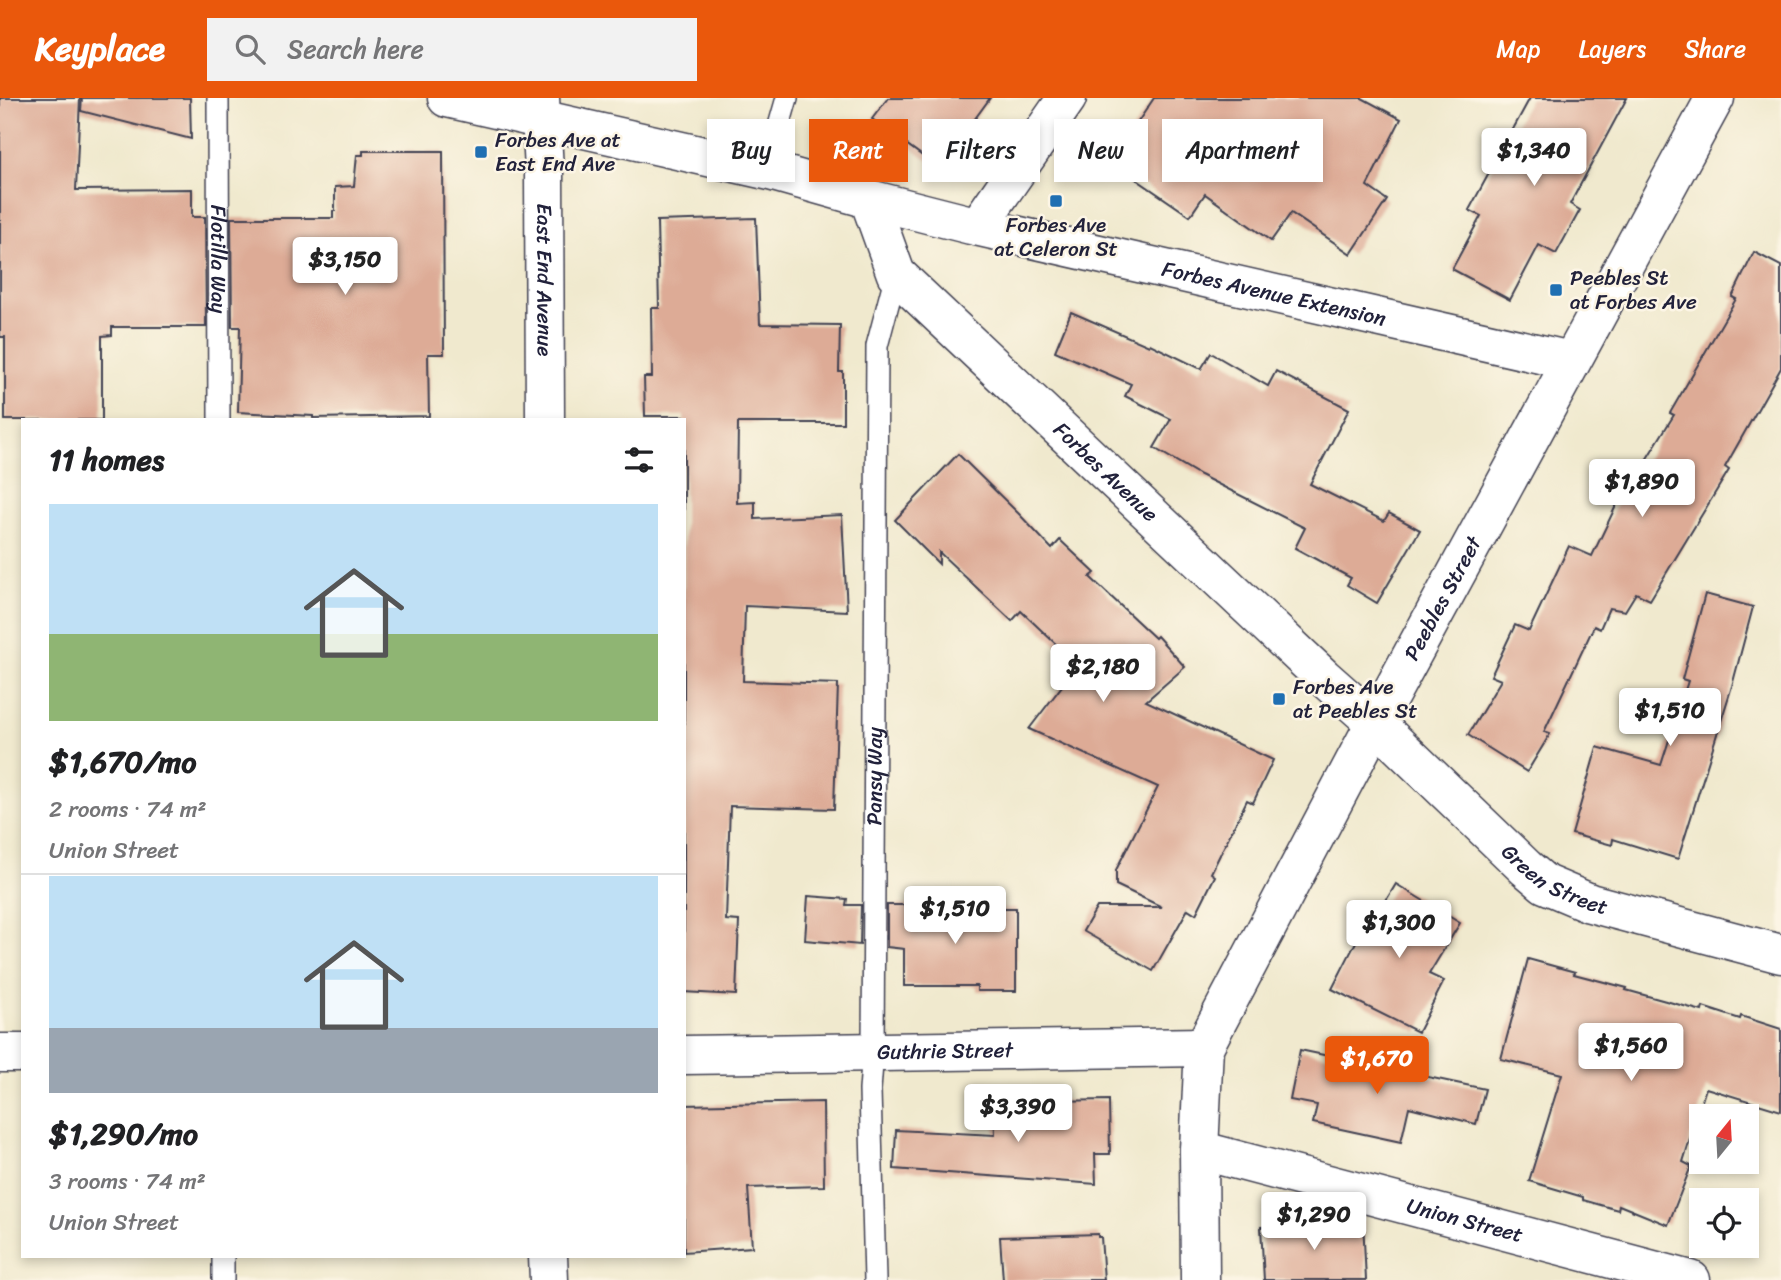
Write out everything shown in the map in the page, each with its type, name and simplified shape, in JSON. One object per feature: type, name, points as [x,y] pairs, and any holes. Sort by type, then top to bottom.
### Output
[{"type":"street","points":[[447,98],[540,108],[707,154]]},
{"type":"street","points":[[795,178],[978,226],[1067,98]]},
{"type":"street","name":"Peebles Street","points":[[1200,1280],[1199,1150],[1204,1047],[1375,723],[1715,98]]},
{"type":"street","name":"East End Avenue","points":[[540,108],[544,170],[545,418]]},
{"type":"street","name":"Forbes Avenue","points":[[869,199],[896,274],[1375,723]]},
{"type":"street","name":"Forbes Avenue Extension","points":[[978,226],[1572,361]]},
{"type":"street","name":"Green Street","points":[[1375,723],[1545,884],[1590,904],[1781,954]]},
{"type":"street","name":"Guthrie Street","points":[[686,1055],[1204,1047]]},
{"type":"street","points":[[0,1053],[21,1053]]},
{"type":"street","name":"Union Street","points":[[1199,1150],[1691,1280]]},
{"type":"street","points":[[548,1258],[548,1280]]},
{"type":"lane","name":"Flotilla Way","points":[[218,98],[219,418]]},
{"type":"lane","points":[[781,119],[787,98]]},
{"type":"lane","name":"Pansy Way","points":[[874,1280],[870,1090],[873,1051],[877,346],[896,274]]},
{"type":"lane","points":[[223,1258],[223,1280]]},
{"type":"building","points":[[0,98],[80,98],[76,190],[192,189],[192,217],[205,217],[206,327],[112,327],[112,335],[102,336],[102,418],[5,420],[5,337],[0,337]]},
{"type":"building","points":[[82,98],[190,98],[191,139],[81,111]]},
{"type":"building","points":[[888,98],[990,98],[975,119],[922,119],[922,156],[908,145],[908,119],[872,119]]},
{"type":"building","points":[[1154,98],[1362,98],[1401,119],[1367,186],[1387,200],[1351,254],[1291,213],[1271,241],[1205,194],[1190,216],[1140,182],[1148,182],[1148,119],[1140,119]]},
{"type":"building","points":[[1530,98],[1627,98],[1570,204],[1580,210],[1556,254],[1539,245],[1510,300],[1452,269],[1481,216],[1469,210]]},
{"type":"building","points":[[363,151],[443,151],[444,354],[428,354],[429,416],[313,418],[238,412],[240,327],[232,327],[231,218],[333,218],[335,187],[354,186],[357,155],[363,155]]},
{"type":"building","points":[[756,218],[760,324],[840,325],[839,372],[843,372],[843,423],[738,423],[737,503],[755,502],[755,519],[842,515],[847,611],[745,606],[743,681],[838,684],[834,809],[730,806],[726,920],[739,921],[736,995],[686,992],[686,418],[645,416],[644,377],[652,377],[651,308],[659,308],[657,221]]},
{"type":"building","points":[[1754,252],[1781,266],[1781,368],[1725,467],[1729,470],[1650,600],[1636,593],[1625,611],[1609,608],[1600,629],[1594,626],[1544,732],[1550,734],[1527,772],[1468,735],[1501,680],[1491,676],[1515,625],[1529,631],[1569,546],[1592,556],[1625,487],[1628,489],[1674,415],[1670,413],[1736,299],[1732,297]]},
{"type":"building","points":[[1071,312],[1149,346],[1150,344],[1201,369],[1211,353],[1268,386],[1276,371],[1349,409],[1310,484],[1384,521],[1389,513],[1420,530],[1377,603],[1347,585],[1351,578],[1295,548],[1305,528],[1200,475],[1154,448],[1171,419],[1125,396],[1131,384],[1055,351]]},
{"type":"building","points":[[958,454],[1052,549],[1060,540],[1095,573],[1090,577],[1155,638],[1157,636],[1185,667],[1146,701],[1273,760],[1253,803],[1247,800],[1211,873],[1215,876],[1196,914],[1188,909],[1153,971],[1083,931],[1097,907],[1162,907],[1116,885],[1116,870],[1158,787],[1029,729],[1078,665],[1021,611],[1012,621],[939,552],[939,564],[895,520]]},
{"type":"building","points":[[1705,594],[1753,607],[1732,686],[1678,859],[1613,839],[1612,845],[1572,834],[1597,747],[1661,765],[1688,681],[1682,679]]},
{"type":"building","points":[[1396,884],[1460,923],[1429,974],[1444,981],[1418,1032],[1332,989],[1358,938],[1362,940]]},
{"type":"building","points":[[808,896],[847,899],[846,905],[861,905],[860,945],[805,940]]},
{"type":"building","points":[[887,905],[1016,908],[1016,991],[977,991],[977,986],[904,986],[904,949],[887,947]]},
{"type":"building","points":[[1528,959],[1627,988],[1626,990],[1702,1011],[1703,1007],[1740,1019],[1741,1016],[1781,1029],[1781,1111],[1706,1088],[1701,1104],[1689,1104],[1689,1143],[1683,1162],[1689,1165],[1689,1171],[1668,1225],[1619,1205],[1618,1210],[1529,1181],[1562,1074],[1501,1059]]},
{"type":"building","points":[[1300,1050],[1485,1089],[1476,1124],[1409,1107],[1401,1142],[1313,1123],[1317,1105],[1290,1100]]},
{"type":"building","points":[[1109,1100],[1110,1154],[1095,1154],[1096,1184],[894,1169],[896,1130],[995,1135],[994,1102]]},
{"type":"building","points":[[823,1102],[824,1186],[748,1188],[752,1247],[686,1252],[686,1105]]},
{"type":"building","points":[[1363,1221],[1366,1280],[1264,1280],[1261,1227]]},
{"type":"building","points":[[1098,1234],[1098,1237],[1101,1237],[1104,1280],[1003,1280],[1000,1237]]},
{"type":"place","name":"Forbes Ave at East End Ave","points":[[481,152]]},
{"type":"place","name":"Forbes Ave at Celeron St","points":[[1056,201]]},
{"type":"place","name":"Peebles St at Forbes Ave","points":[[1556,290]]},
{"type":"place","name":"Forbes Ave at Peebles St","points":[[1279,699]]}]
